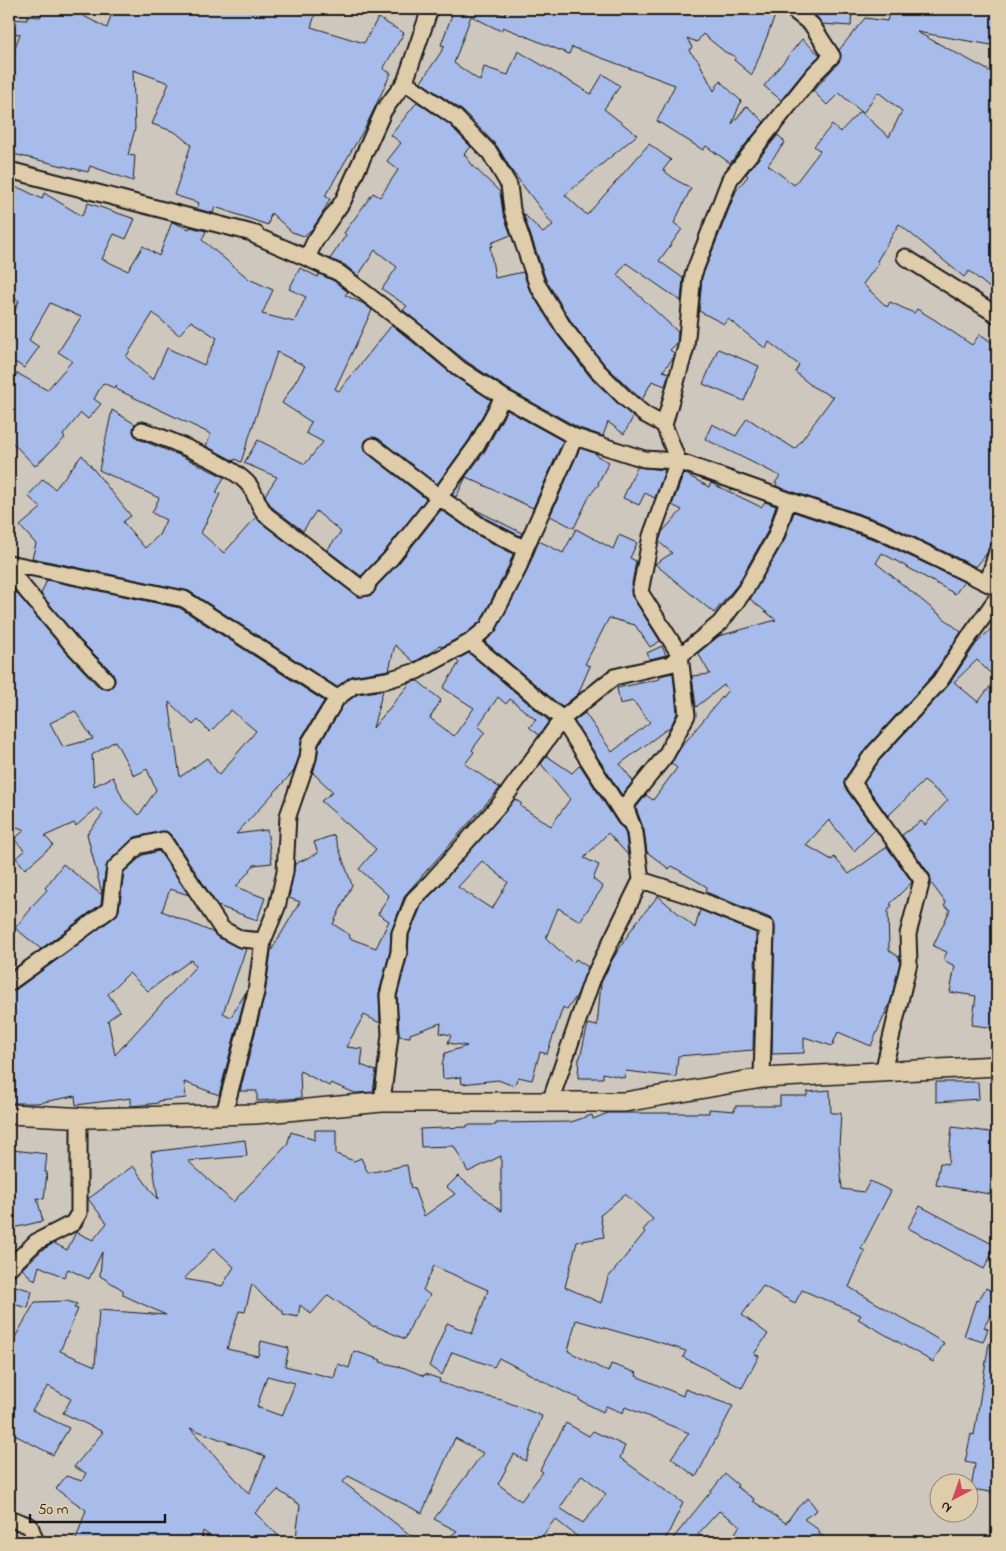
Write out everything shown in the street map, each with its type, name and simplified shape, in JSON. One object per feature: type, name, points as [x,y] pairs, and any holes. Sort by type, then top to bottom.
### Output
[{"type":"street","points":[[307,258],[315,241],[343,201],[384,110],[405,82],[430,9]]},
{"type":"street","points":[[550,1102],[592,980],[641,880],[635,832],[625,806],[666,755],[687,715],[680,655],[640,592],[651,536],[678,461],[664,424],[686,346],[693,275],[730,180],[814,74],[832,56],[812,25],[792,9]]},
{"type":"street","points":[[405,82],[456,118],[490,153],[509,185],[512,210],[537,284],[564,328],[598,371],[625,398],[644,414],[664,424]]},
{"type":"street","points":[[9,170],[256,234],[256,236],[307,258],[339,274],[416,332],[460,369],[504,397],[575,437],[644,458],[678,461],[880,531],[993,585],[997,551]]},
{"type":"street","points":[[905,257],[997,315]]},
{"type":"street","points":[[142,430],[163,437],[235,472],[249,485],[266,515],[361,588],[367,587],[369,581],[391,558],[439,498],[477,445],[504,397]]},
{"type":"street","points":[[224,1114],[256,992],[263,941],[277,907],[285,872],[288,816],[308,758],[310,742],[337,698],[354,685],[387,680],[417,671],[470,642],[488,627],[518,570],[525,549],[575,437]]},
{"type":"street","points":[[373,446],[439,498],[482,527],[525,549]]},
{"type":"street","points":[[382,1102],[390,1035],[388,995],[399,952],[400,933],[414,899],[500,804],[562,718],[614,677],[670,664],[720,623],[746,589],[776,536],[788,500]]},
{"type":"street","points":[[9,563],[184,599],[337,698]]},
{"type":"street","points":[[9,570],[72,645],[106,680]]},
{"type":"street","points":[[883,1072],[909,964],[908,934],[922,880],[853,784],[872,755],[940,681],[997,598]]},
{"type":"street","points":[[470,642],[562,718],[635,832]]},
{"type":"street","points":[[9,983],[110,909],[115,868],[138,846],[163,840],[222,929],[241,939],[263,941]]},
{"type":"street","points":[[641,880],[684,894],[766,927],[762,1078]]},
{"type":"street","points":[[9,1114],[79,1118],[255,1114],[382,1102],[625,1102],[762,1078],[997,1066]]},
{"type":"street","points":[[9,1268],[36,1242],[73,1222],[79,1213],[79,1118]]},
{"type":"street","points":[[9,1518],[30,1526],[36,1542]]},
{"type":"building","points":[[43,9],[70,9],[107,28],[113,9],[317,9],[311,27],[364,43],[378,18],[404,33],[383,69],[391,73],[366,126],[325,196],[330,199],[321,216],[313,228],[304,236],[292,232],[271,213],[268,225],[215,207],[213,213],[197,209],[199,203],[174,195],[191,145],[175,132],[152,124],[169,83],[133,70],[135,129],[128,155],[135,156],[133,181],[90,166],[88,172],[9,153],[9,65],[20,34],[9,33],[9,19],[27,20],[27,16],[40,17]]},
{"type":"building","points":[[454,9],[489,9],[505,16],[506,9],[766,9],[775,16],[752,75],[734,60],[736,57],[725,52],[703,34],[697,42],[687,38],[692,47],[689,51],[698,60],[714,91],[720,81],[741,101],[732,124],[747,106],[764,122],[730,163],[706,146],[703,150],[657,121],[675,85],[572,47],[569,54],[503,27],[501,31],[471,16],[454,63],[480,81],[484,67],[508,75],[518,51],[591,94],[603,74],[620,86],[604,109],[637,135],[565,195],[587,215],[649,144],[671,160],[663,170],[691,188],[674,223],[682,229],[659,261],[683,278],[681,301],[626,263],[617,275],[678,332],[677,343],[670,350],[674,353],[673,358],[663,371],[669,373],[665,386],[652,381],[642,400],[605,365],[572,323],[546,280],[523,213],[543,233],[553,225],[512,171],[497,146],[463,111],[421,82],[445,46],[441,45]]},
{"type":"building","points":[[815,9],[852,9],[851,26],[822,24],[815,15]]},
{"type":"building","points":[[890,9],[997,9],[997,46],[917,32],[997,75],[997,294],[969,271],[964,277],[899,224],[877,261],[879,263],[863,284],[887,307],[890,302],[914,313],[917,309],[972,345],[980,334],[997,346],[997,539],[990,545],[987,553],[976,567],[883,522],[776,486],[777,484],[775,483],[780,476],[705,439],[712,424],[736,436],[747,418],[795,449],[833,397],[813,387],[795,372],[799,365],[769,342],[766,349],[728,319],[724,324],[699,311],[702,277],[736,191],[748,176],[746,174],[778,135],[785,142],[768,165],[794,185],[820,151],[814,146],[832,125],[840,132],[860,111],[889,137],[902,111],[878,92],[863,113],[839,93],[827,105],[813,91],[839,62],[841,55],[839,50],[865,18],[887,21]]},
{"type":"building","points":[[802,39],[820,55],[781,100],[764,86]]},
{"type":"building","points":[[417,102],[450,125],[471,147],[464,154],[474,167],[500,192],[503,213],[511,235],[491,243],[493,246],[490,247],[495,278],[523,272],[529,289],[557,334],[591,378],[633,417],[624,434],[608,422],[603,436],[579,428],[508,389],[466,361],[403,310],[407,306],[382,289],[397,267],[375,250],[358,276],[345,265],[330,259],[346,235],[344,233],[373,193],[380,197],[398,170],[387,161],[401,143],[391,135]]},
{"type":"building","points":[[9,186],[22,189],[42,199],[44,193],[82,216],[88,203],[135,219],[126,239],[114,234],[102,259],[128,271],[143,246],[159,256],[172,222],[189,229],[190,227],[206,231],[202,240],[249,279],[273,290],[262,314],[294,322],[306,297],[289,289],[300,268],[318,277],[319,274],[334,281],[348,292],[345,295],[372,310],[335,389],[339,391],[392,325],[454,376],[491,400],[469,440],[437,484],[379,439],[370,437],[365,441],[364,449],[367,453],[426,499],[384,552],[361,576],[327,550],[341,532],[316,511],[303,531],[273,508],[267,500],[265,495],[277,477],[244,463],[258,440],[305,464],[323,442],[306,433],[311,422],[282,403],[305,366],[277,352],[241,462],[235,459],[234,461],[206,446],[211,434],[116,389],[117,385],[114,388],[103,383],[94,399],[101,404],[88,419],[81,413],[63,435],[65,438],[35,466],[9,439],[9,387],[17,373],[47,390],[72,361],[58,352],[81,317],[50,303],[29,340],[39,347],[24,368],[9,358],[9,324],[19,301],[9,296],[9,216],[14,201],[9,198]],"holes":[[[153,313],[179,335],[191,321],[217,338],[204,365],[167,348],[153,380],[126,357]]]},
{"type":"building","points":[[718,349],[759,366],[744,401],[703,384]]},
{"type":"building","points":[[112,410],[135,424],[133,432],[138,439],[179,455],[224,477],[216,493],[220,494],[201,533],[224,553],[256,517],[355,595],[359,597],[369,596],[373,594],[377,586],[398,564],[441,510],[477,535],[513,554],[509,565],[481,621],[465,634],[442,647],[439,645],[434,651],[414,662],[395,645],[389,670],[352,676],[337,687],[189,591],[32,558],[36,544],[20,526],[41,508],[28,496],[43,479],[55,489],[82,455],[131,516],[123,522],[145,548],[159,535],[166,520],[152,513],[159,498],[99,470]]},
{"type":"building","points":[[507,410],[563,441],[533,508],[466,477],[456,497],[452,495],[485,451]]},
{"type":"building","points":[[580,448],[597,454],[597,456],[609,462],[574,528],[550,516]]},
{"type":"building","points":[[637,467],[665,470],[655,498],[645,493],[639,505],[623,498]]},
{"type":"building","points":[[684,473],[709,487],[711,483],[761,507],[765,502],[776,506],[767,532],[738,584],[714,613],[655,564],[672,553],[659,542],[662,532],[682,510],[672,505]]},
{"type":"building","points":[[472,508],[522,533],[520,536],[487,519]]},
{"type":"building","points":[[794,512],[876,540],[964,582],[955,594],[882,553],[876,563],[961,632],[933,675],[865,749],[845,778],[845,788],[875,830],[854,851],[829,820],[806,845],[832,860],[834,857],[849,874],[887,847],[912,882],[890,904],[892,905],[888,911],[889,950],[899,957],[900,962],[891,1000],[871,1046],[838,1032],[832,1046],[804,1037],[804,1053],[772,1054],[774,922],[770,918],[706,892],[707,887],[672,866],[669,869],[647,852],[644,830],[636,808],[646,795],[653,800],[677,768],[671,763],[682,746],[728,690],[724,685],[696,707],[692,676],[710,674],[698,653],[719,636],[776,620],[750,599],[784,541]]},
{"type":"building","points":[[576,529],[613,549],[619,535],[637,543],[630,558],[636,561],[631,590],[632,596],[660,641],[650,647],[635,625],[609,618],[585,664],[590,666],[578,694],[562,707],[485,642],[496,631],[526,573],[539,541],[563,553]]},
{"type":"building","points":[[47,580],[180,608],[324,701],[302,737],[294,771],[236,834],[267,830],[272,863],[254,865],[236,887],[265,898],[257,920],[218,906],[171,835],[166,831],[135,837],[109,861],[106,867],[102,894],[87,834],[103,814],[97,808],[76,826],[74,823],[45,836],[53,845],[25,869],[16,858],[25,851],[14,839],[25,830],[9,824],[9,584],[65,651],[99,687],[109,689],[115,682],[113,673],[79,639],[41,594]],"holes":[[[169,702],[193,725],[198,720],[210,732],[231,710],[256,731],[219,775],[207,758],[180,777]],[[75,711],[93,739],[63,747],[50,723]],[[115,741],[134,776],[147,769],[156,790],[139,815],[124,801],[113,777],[94,786],[92,755]]]},
{"type":"building","points":[[997,623],[997,1028],[972,1025],[976,996],[950,992],[955,966],[943,960],[947,952],[933,946],[950,910],[944,906],[946,903],[931,883],[930,875],[902,835],[921,821],[925,825],[948,800],[924,781],[888,816],[864,783],[879,761],[947,687],[976,644]],"holes":[[[977,660],[996,679],[978,702],[954,682]]]},
{"type":"building","points":[[662,646],[666,655],[650,659],[647,653]]},
{"type":"building","points":[[469,653],[549,721],[539,735],[529,727],[536,720],[510,699],[506,704],[498,697],[478,726],[485,732],[465,764],[500,788],[405,895],[391,932],[390,951],[379,993],[380,1023],[364,1015],[346,1047],[363,1049],[361,1065],[376,1071],[373,1092],[355,1093],[331,1083],[329,1086],[300,1071],[301,1098],[257,1101],[257,1091],[240,1091],[265,994],[271,951],[300,902],[289,898],[295,864],[318,853],[314,842],[334,835],[352,885],[333,924],[350,935],[349,938],[376,948],[389,921],[378,914],[389,896],[359,869],[376,849],[321,801],[333,792],[313,773],[319,745],[344,704],[358,694],[383,690],[373,728],[411,682],[418,681],[441,700],[430,718],[454,736],[474,708],[443,688],[459,663],[456,660]]},
{"type":"building","points":[[673,673],[677,713],[671,726],[620,764],[633,781],[622,795],[574,721],[585,713],[612,752],[650,722],[633,701],[620,704],[617,688],[660,679],[659,676]]},
{"type":"building","points":[[547,756],[572,773],[580,765],[618,824],[623,828],[626,835],[628,855],[608,833],[584,858],[599,865],[593,879],[603,887],[580,921],[558,908],[546,938],[573,963],[576,959],[588,967],[577,995],[567,1010],[563,1007],[547,1054],[540,1052],[532,1080],[518,1077],[514,1086],[498,1080],[462,1084],[461,1077],[443,1079],[442,1064],[445,1053],[467,1046],[448,1043],[451,1035],[440,1033],[441,1023],[410,1034],[410,1037],[399,1036],[397,996],[408,954],[409,935],[422,904],[515,799],[522,804],[520,806],[551,826],[570,799],[541,764]],"holes":[[[482,861],[508,882],[492,909],[458,887]]]},
{"type":"building","points":[[159,851],[189,895],[170,889],[162,911],[212,932],[237,947],[246,949],[223,1013],[231,1017],[246,992],[219,1095],[184,1082],[186,1098],[142,1105],[131,1106],[131,1098],[76,1105],[75,1096],[38,1103],[9,1103],[9,992],[14,991],[116,916],[119,910],[124,872],[143,855]],"holes":[[[191,960],[196,966],[115,1055],[108,1020],[120,1011],[108,994],[129,973],[148,991]]]},
{"type":"building","points":[[63,864],[102,895],[101,904],[41,949],[15,928],[47,890],[45,888]]},
{"type":"building","points":[[658,896],[695,928],[700,910],[756,933],[753,1050],[678,1056],[676,1077],[626,1071],[624,1078],[603,1073],[603,1078],[578,1078],[579,1058],[588,1024],[597,1026],[601,983],[612,960],[635,924]]},
{"type":"building","points":[[936,1082],[978,1082],[979,1099],[936,1102]]},
{"type":"building","points":[[830,1090],[831,1113],[841,1113],[839,1147],[842,1189],[864,1192],[870,1181],[891,1191],[861,1249],[865,1251],[849,1287],[944,1343],[933,1362],[858,1319],[861,1315],[802,1290],[795,1303],[763,1286],[742,1315],[768,1334],[754,1354],[759,1356],[742,1388],[683,1357],[686,1351],[640,1336],[640,1338],[576,1320],[568,1351],[608,1372],[611,1364],[637,1373],[636,1376],[683,1396],[685,1389],[733,1406],[696,1477],[671,1458],[689,1433],[625,1407],[623,1413],[606,1406],[603,1412],[499,1358],[494,1367],[452,1352],[442,1375],[429,1366],[447,1323],[472,1334],[488,1290],[434,1266],[423,1290],[430,1295],[413,1321],[405,1339],[374,1327],[328,1295],[311,1314],[300,1305],[298,1317],[283,1314],[283,1311],[264,1297],[252,1284],[245,1312],[239,1311],[227,1349],[258,1356],[261,1341],[289,1348],[285,1366],[334,1378],[338,1364],[349,1368],[354,1351],[381,1360],[380,1362],[440,1379],[439,1382],[471,1393],[502,1400],[542,1416],[526,1461],[514,1454],[498,1484],[521,1501],[543,1472],[540,1470],[566,1423],[589,1436],[593,1431],[625,1446],[620,1458],[683,1503],[664,1542],[584,1542],[555,1519],[538,1542],[443,1542],[457,1531],[434,1519],[483,1453],[455,1438],[422,1513],[348,1476],[343,1482],[419,1542],[330,1542],[296,1538],[300,1505],[278,1490],[255,1513],[285,1542],[218,1542],[203,1531],[201,1542],[75,1542],[86,1510],[56,1489],[66,1476],[82,1481],[86,1473],[74,1467],[103,1432],[63,1413],[71,1399],[48,1386],[32,1410],[69,1428],[53,1455],[9,1432],[9,1348],[35,1302],[67,1301],[77,1304],[74,1308],[78,1309],[60,1351],[95,1366],[99,1310],[166,1315],[123,1295],[123,1290],[100,1276],[102,1252],[89,1279],[68,1269],[64,1277],[39,1266],[35,1281],[22,1269],[42,1250],[54,1243],[67,1250],[76,1232],[93,1240],[107,1223],[88,1199],[133,1166],[158,1200],[151,1152],[245,1140],[247,1156],[188,1161],[233,1202],[287,1145],[291,1132],[315,1140],[315,1130],[336,1130],[336,1154],[354,1161],[361,1158],[368,1173],[407,1165],[411,1189],[414,1188],[424,1216],[455,1194],[447,1187],[458,1176],[501,1211],[501,1156],[468,1172],[454,1146],[421,1147],[420,1129],[467,1127],[467,1125],[496,1125],[496,1123],[571,1122],[592,1115],[593,1119],[608,1113],[709,1113],[709,1109],[735,1111],[735,1106],[780,1106],[780,1096],[807,1096],[807,1092]],"holes":[[[625,1194],[653,1219],[643,1230],[645,1232],[608,1278],[601,1303],[565,1287],[577,1242],[604,1237],[600,1215]],[[214,1248],[234,1267],[222,1286],[184,1279]],[[267,1376],[295,1383],[282,1416],[257,1407]],[[190,1428],[265,1456],[249,1494],[225,1467]],[[582,1475],[606,1494],[583,1523],[560,1508]]]},
{"type":"building","points":[[952,1127],[997,1133],[997,1167],[994,1167],[990,1194],[936,1185],[940,1163],[948,1164]]},
{"type":"building","points":[[13,1150],[47,1154],[45,1172],[47,1172],[44,1199],[37,1198],[43,1221],[9,1229],[9,1180]]},
{"type":"building","points":[[920,1206],[996,1246],[984,1269],[908,1228]]},
{"type":"building","points":[[9,1284],[32,1291],[28,1308],[9,1303]]},
{"type":"building","points":[[986,1288],[997,1294],[997,1304],[984,1327],[988,1329],[983,1342],[964,1336],[976,1300],[978,1301]]},
{"type":"building","points":[[989,1343],[997,1344],[997,1493],[978,1490],[978,1474],[973,1474],[975,1464],[965,1462],[971,1434],[974,1435]]},
{"type":"building","points":[[725,1474],[738,1485],[737,1487],[754,1499],[753,1501],[786,1523],[796,1509],[808,1498],[817,1510],[804,1519],[820,1531],[818,1533],[832,1542],[730,1542],[740,1525],[719,1511],[698,1534],[708,1542],[670,1542]]}]
